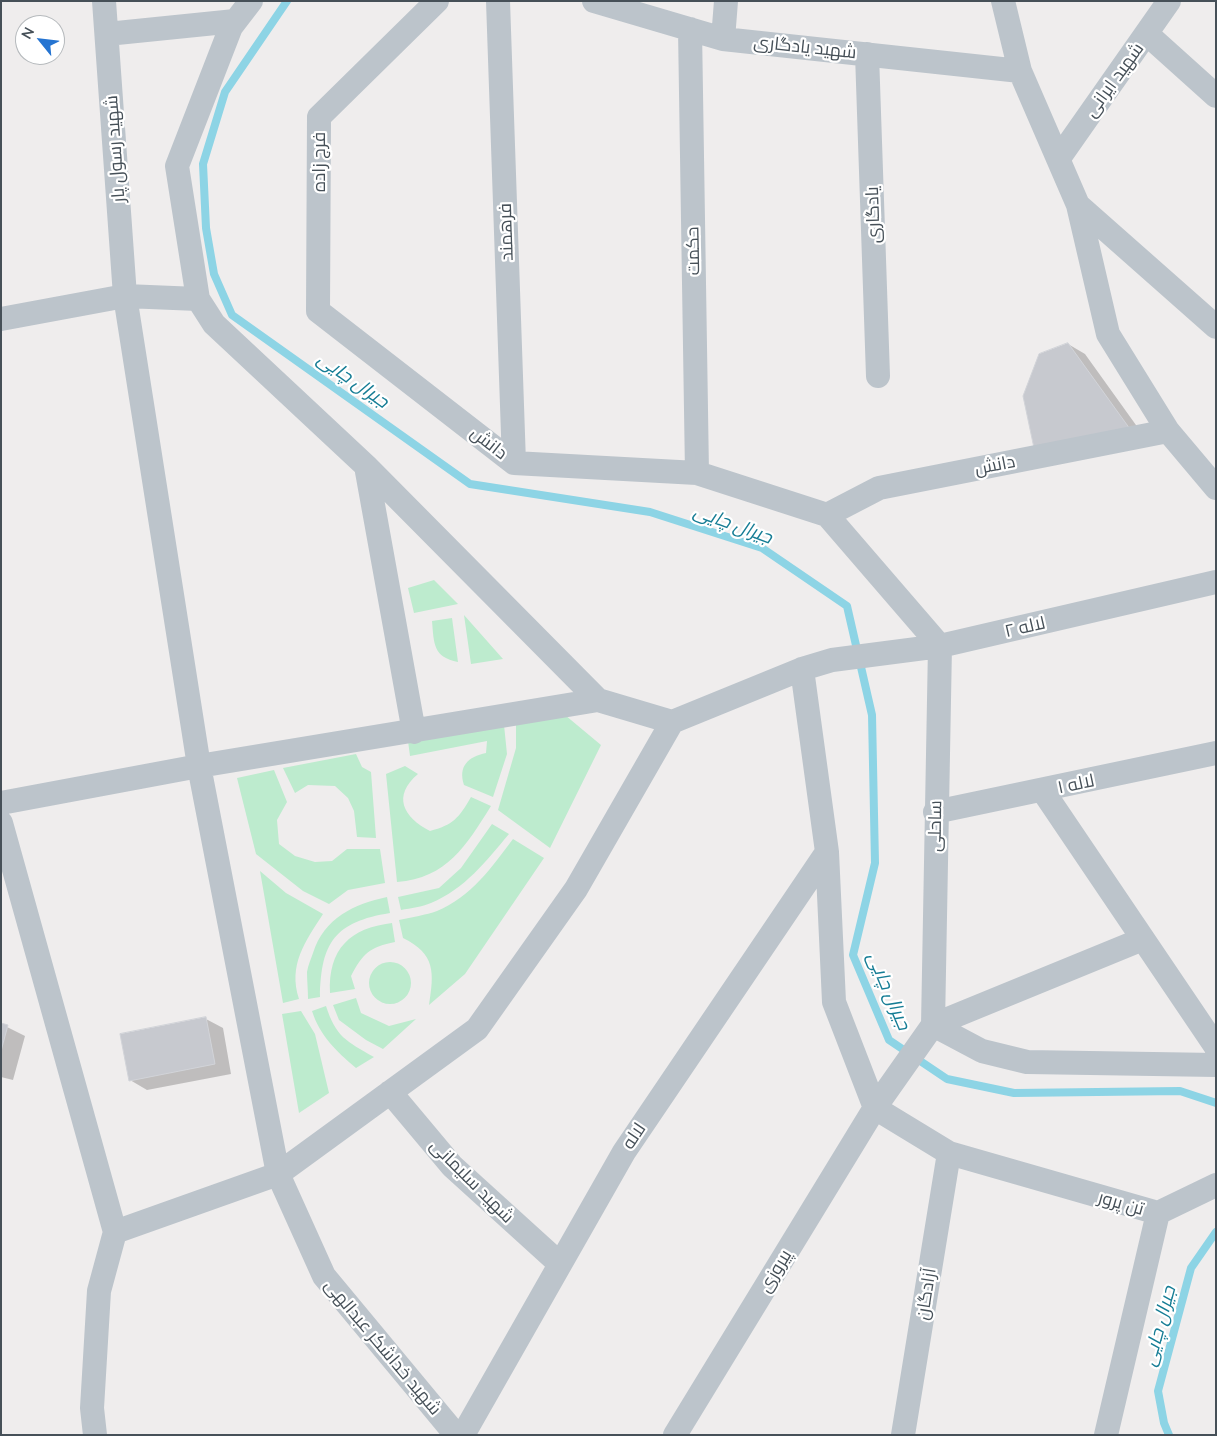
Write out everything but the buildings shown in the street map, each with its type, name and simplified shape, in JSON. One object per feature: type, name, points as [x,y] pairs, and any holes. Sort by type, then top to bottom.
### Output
[{"type":"street","name":"شهید رسول پار","points":[[104,1],[125,296],[199,766]]},
{"type":"street","points":[[252,1],[231,27],[177,166],[198,300],[214,324],[366,466],[598,700]]},
{"type":"street","name":"فرج زاده","points":[[318,311],[319,117],[437,1]]},
{"type":"street","name":"فرهمند","points":[[498,1],[514,463]]},
{"type":"street","name":"شهید یادگاری","points":[[594,1],[723,39],[1020,71]]},
{"type":"street","points":[[723,39],[726,1]]},
{"type":"street","points":[[1003,1],[1020,71],[1078,205],[1108,334],[1168,431],[1216,488]]},
{"type":"street","name":"شهید ایرانی","points":[[1058,158],[1170,1]]},
{"type":"street","points":[[107,34],[235,21]]},
{"type":"street","name":"حکمت","points":[[690,29],[697,473]]},
{"type":"street","points":[[1147,34],[1216,96]]},
{"type":"street","name":"یادگاری","points":[[867,54],[878,376]]},
{"type":"street","points":[[1078,205],[1216,327]]},
{"type":"street","points":[[1,319],[125,296],[198,300]]},
{"type":"street","name":"دانش","points":[[318,311],[514,463],[697,473]]},
{"type":"street","name":"دانش","points":[[827,515],[879,488],[1168,431]]},
{"type":"street","points":[[366,466],[414,732]]},
{"type":"street","points":[[697,473],[827,515],[940,646]]},
{"type":"street","name":"لاله ۲","points":[[672,722],[802,670],[832,660],[940,646],[1216,582]]},
{"type":"street","name":"ساحلی","points":[[932,1026],[940,646]]},
{"type":"street","points":[[802,670],[827,852],[834,1002],[875,1107]]},
{"type":"street","points":[[1,804],[199,766],[414,732],[598,700],[672,722],[576,889],[477,1029],[278,1174],[115,1232]]},
{"type":"street","name":"لاله ۱","points":[[936,812],[1043,791],[1216,753]]},
{"type":"street","name":"شهید خداشکر عبدالهی","points":[[199,766],[278,1174],[324,1276],[456,1435]]},
{"type":"street","points":[[1043,791],[1216,1047]]},
{"type":"street","points":[[1,823],[115,1232],[99,1291],[92,1408],[95,1435]]},
{"type":"street","name":"لاله","points":[[463,1435],[624,1152],[827,852]]},
{"type":"street","points":[[932,1026],[1143,939]]},
{"type":"street","points":[[932,1026],[982,1051],[1027,1062],[1216,1065]]},
{"type":"street","name":"پیروزی","points":[[675,1435],[875,1107],[932,1026]]},
{"type":"street","name":"شهید سلیمانی","points":[[390,1092],[452,1166],[560,1264]]},
{"type":"street","name":"تن پرور","points":[[875,1107],[949,1154],[1158,1214],[1106,1435]]},
{"type":"street","name":"آزادگان","points":[[903,1435],[949,1154]]},
{"type":"street","points":[[1158,1214],[1216,1185]]},
{"type":"green space","points":[[434,580],[458,604],[414,613],[408,588]]},
{"type":"green space","points":[[464,615],[503,659],[471,664]]},
{"type":"green space","points":[[452,618],[458,662],[450,660],[439,653],[433,636],[432,621]]},
{"type":"green space","points":[[565,715],[601,745],[550,848],[498,810],[516,748],[516,725]]},
{"type":"green space","points":[[504,725],[507,754],[493,797],[464,785],[462,778],[466,763],[474,757],[486,753],[487,741],[410,756],[408,741]]},
{"type":"green space","points":[[356,754],[362,767],[371,772],[376,838],[357,837],[354,811],[348,798],[335,786],[308,785],[295,793],[283,768]]},
{"type":"green space","points":[[405,766],[418,774],[405,790],[404,806],[407,813],[413,819],[430,831],[455,820],[471,797],[491,806],[463,847],[442,867],[414,879],[397,882],[386,774]]},
{"type":"green space","points":[[274,770],[287,802],[277,820],[279,844],[295,856],[315,862],[332,861],[347,849],[380,849],[385,883],[348,890],[329,904],[303,891],[256,854],[237,778]]},
{"type":"green space","points":[[492,824],[509,834],[465,882],[431,903],[401,910],[398,897],[439,888],[461,868]]},
{"type":"green space","points":[[513,839],[544,858],[465,974],[429,1005],[432,983],[430,966],[422,951],[403,938],[399,920],[437,911],[460,898],[480,880]]},
{"type":"green space","points":[[260,871],[286,893],[323,914],[300,954],[296,975],[299,999],[283,1003]]},
{"type":"green space","points":[[387,897],[390,913],[356,922],[344,929],[335,938],[328,949],[324,962],[320,997],[308,999],[307,969],[318,941],[325,930],[352,909]]},
{"type":"green space","points":[[392,923],[395,942],[379,946],[364,956],[351,976],[355,989],[330,993],[330,978],[333,964],[344,943],[364,930]]},
{"type":"green space","points":[[394,962],[402,965],[408,971],[411,983],[408,995],[402,1001],[386,1004],[378,1001],[372,995],[369,979],[372,971],[378,965]]},
{"type":"green space","points":[[356,998],[361,1013],[389,1026],[416,1019],[383,1049],[366,1040],[339,1020],[333,1005]]},
{"type":"green space","points":[[326,1006],[338,1032],[356,1047],[374,1057],[356,1068],[335,1049],[319,1028],[312,1011]]},
{"type":"green space","points":[[301,1011],[315,1034],[329,1093],[299,1113],[282,1014]]},
{"type":"waterway","name":"جیرال چایی","points":[[287,1],[225,92],[203,164],[206,228],[214,274],[232,315],[470,484],[650,512],[762,548],[847,606],[872,715],[875,863],[853,955],[889,1040],[947,1079],[1014,1093],[1180,1091],[1216,1103]]},
{"type":"waterway","name":"جیرال چایی","points":[[1169,1435],[1164,1423],[1158,1391],[1191,1268],[1216,1232]]}]
